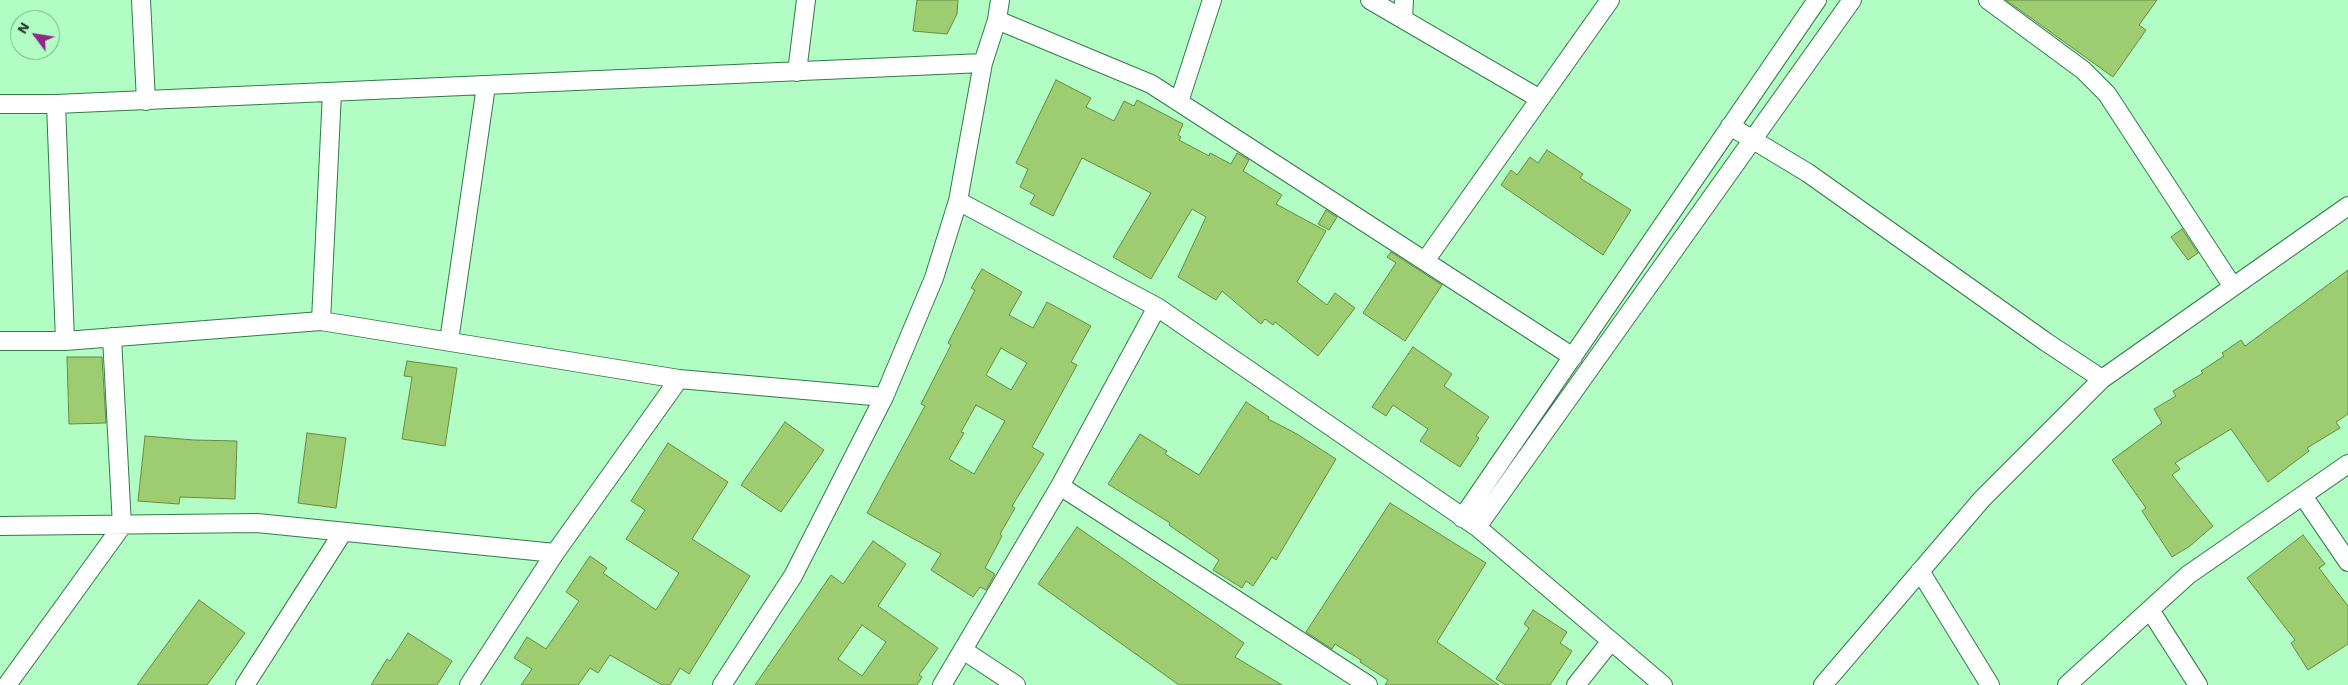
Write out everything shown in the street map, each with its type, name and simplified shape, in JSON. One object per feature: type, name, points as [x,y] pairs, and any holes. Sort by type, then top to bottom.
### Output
[{"type":"street","points":[[141,0],[146,100]]},
{"type":"street","points":[[797,72],[806,0]]},
{"type":"street","points":[[722,685],[793,576],[884,397],[934,278],[958,201],[983,63],[997,20],[1000,0]]},
{"type":"street","points":[[1179,102],[1212,0]]},
{"type":"street","points":[[1370,0],[1540,99]]},
{"type":"street","points":[[1404,0],[1404,19]]},
{"type":"street","points":[[1425,261],[1610,0]]},
{"type":"street","points":[[1470,522],[1572,357],[1817,0]]},
{"type":"street","points":[[1470,522],[1753,140],[1852,0]]},
{"type":"street","points":[[1988,0],[2083,70],[2107,94],[2233,287]]},
{"type":"street","points":[[997,20],[1151,84],[1572,357]]},
{"type":"street","points":[[0,104],[56,104],[983,63]]},
{"type":"street","points":[[449,341],[486,86]]},
{"type":"street","points":[[321,321],[332,92]]},
{"type":"street","points":[[56,104],[65,341]]},
{"type":"street","points":[[1730,126],[1808,173],[2046,342],[2102,379]]},
{"type":"street","points":[[958,201],[1156,308],[1470,522],[1663,685]]},
{"type":"street","points":[[1823,685],[1982,500],[2102,379],[2348,206]]},
{"type":"street","points":[[942,685],[1060,486],[1156,308]]},
{"type":"street","points":[[0,342],[65,341],[321,321],[678,379],[884,397]]},
{"type":"street","points":[[7,685],[122,526],[112,337]]},
{"type":"street","points":[[470,685],[555,553],[678,379]]},
{"type":"street","points":[[2067,685],[2188,575],[2348,464]]},
{"type":"street","points":[[1060,486],[1368,685]]},
{"type":"street","points":[[2303,496],[2348,562]]},
{"type":"street","points":[[0,526],[257,523],[555,553]]},
{"type":"street","points":[[244,685],[343,532]]},
{"type":"street","points":[[1920,571],[1990,685]]},
{"type":"street","points":[[2150,610],[2198,685]]},
{"type":"street","points":[[1576,685],[1611,641]]},
{"type":"street","points":[[963,650],[1016,685]]},
{"type":"building","points":[[917,0],[958,0],[957,14],[947,34],[913,31]]},
{"type":"building","points":[[2006,0],[2157,0],[2139,25],[2146,30],[2113,77]]},
{"type":"building","points":[[1056,80],[1091,98],[1086,107],[1114,121],[1124,101],[1134,106],[1137,100],[1183,124],[1178,135],[1181,137],[1179,140],[1209,156],[1210,153],[1231,164],[1237,153],[1249,160],[1243,171],[1282,195],[1276,204],[1326,231],[1297,282],[1327,305],[1335,293],[1355,308],[1318,356],[1275,322],[1273,325],[1265,319],[1261,324],[1222,291],[1216,300],[1178,277],[1206,217],[1192,209],[1151,279],[1113,257],[1151,193],[1082,158],[1053,216],[1030,204],[1035,195],[1020,187],[1028,169],[1016,163]]},
{"type":"building","points":[[1547,150],[1583,174],[1580,178],[1631,210],[1603,255],[1501,185],[1511,170],[1517,175],[1530,157],[1538,163]]},
{"type":"building","points":[[1326,210],[1337,217],[1329,230],[1318,224]]},
{"type":"building","points":[[2182,229],[2198,253],[2188,260],[2171,237]]},
{"type":"building","points":[[1391,252],[1442,285],[1405,341],[1363,313],[1396,263],[1387,257]]},
{"type":"building","points":[[982,269],[1022,292],[1009,315],[1033,328],[1047,302],[1091,326],[1071,362],[1077,365],[1032,447],[1044,454],[1012,506],[1015,508],[1000,534],[1002,536],[985,568],[995,574],[986,590],[980,587],[973,597],[931,570],[941,554],[867,513],[925,406],[921,404],[951,345],[948,343],[975,290],[971,288]],"holes":[[[1001,348],[1027,363],[1011,390],[986,375]],[[976,405],[1005,421],[974,474],[949,459],[964,433],[961,432]]]},
{"type":"building","points":[[2348,270],[2348,414],[2336,422],[2340,428],[2307,448],[2309,451],[2268,482],[2231,429],[2175,463],[2180,469],[2172,475],[2213,526],[2190,546],[2172,557],[2142,511],[2146,508],[2112,460],[2162,423],[2154,409],[2176,396],[2173,391],[2203,373],[2201,371],[2224,356],[2222,353],[2241,340],[2245,346]]},
{"type":"building","points":[[1413,347],[1452,374],[1444,386],[1489,417],[1476,436],[1479,438],[1460,467],[1420,441],[1428,429],[1393,405],[1386,416],[1372,407]]},
{"type":"building","points":[[67,357],[102,357],[106,423],[69,424]]},
{"type":"building","points":[[407,361],[457,368],[445,446],[402,439],[412,377],[404,376]]},
{"type":"building","points":[[1246,402],[1269,417],[1268,419],[1297,434],[1336,459],[1276,560],[1272,557],[1253,586],[1246,581],[1242,588],[1213,570],[1219,560],[1169,525],[1170,523],[1108,484],[1140,434],[1167,451],[1165,454],[1199,475]]},
{"type":"building","points":[[785,422],[824,450],[781,512],[741,485]]},
{"type":"building","points":[[307,433],[346,438],[336,508],[298,503]]},
{"type":"building","points":[[145,436],[237,441],[235,499],[180,497],[179,504],[138,501]]},
{"type":"building","points":[[668,443],[728,482],[692,539],[750,576],[689,674],[680,668],[670,685],[662,685],[610,655],[598,673],[590,668],[578,685],[521,685],[532,669],[514,658],[527,637],[546,649],[579,601],[566,592],[590,556],[607,568],[603,573],[656,610],[679,573],[626,539],[645,510],[631,501]]},
{"type":"building","points":[[1390,503],[1486,563],[1437,642],[1499,685],[1385,685],[1388,680],[1360,662],[1361,660],[1335,644],[1332,649],[1306,632]]},
{"type":"building","points":[[1077,527],[1244,643],[1235,657],[1282,685],[1179,685],[1038,584]]},
{"type":"building","points":[[2303,535],[2325,564],[2319,568],[2348,606],[2348,644],[2308,670],[2291,643],[2295,640],[2247,578]]},
{"type":"building","points":[[873,541],[906,564],[878,606],[938,648],[919,675],[922,677],[917,685],[755,685],[831,575],[843,584]],"holes":[[[862,625],[886,642],[862,676],[838,659]]]},
{"type":"building","points":[[199,600],[245,633],[207,685],[137,685]]},
{"type":"building","points":[[1533,610],[1567,632],[1560,643],[1572,651],[1550,685],[1506,685],[1496,679],[1529,628],[1524,624]]},
{"type":"building","points":[[408,633],[452,661],[437,685],[371,685],[387,659],[390,661]]}]
